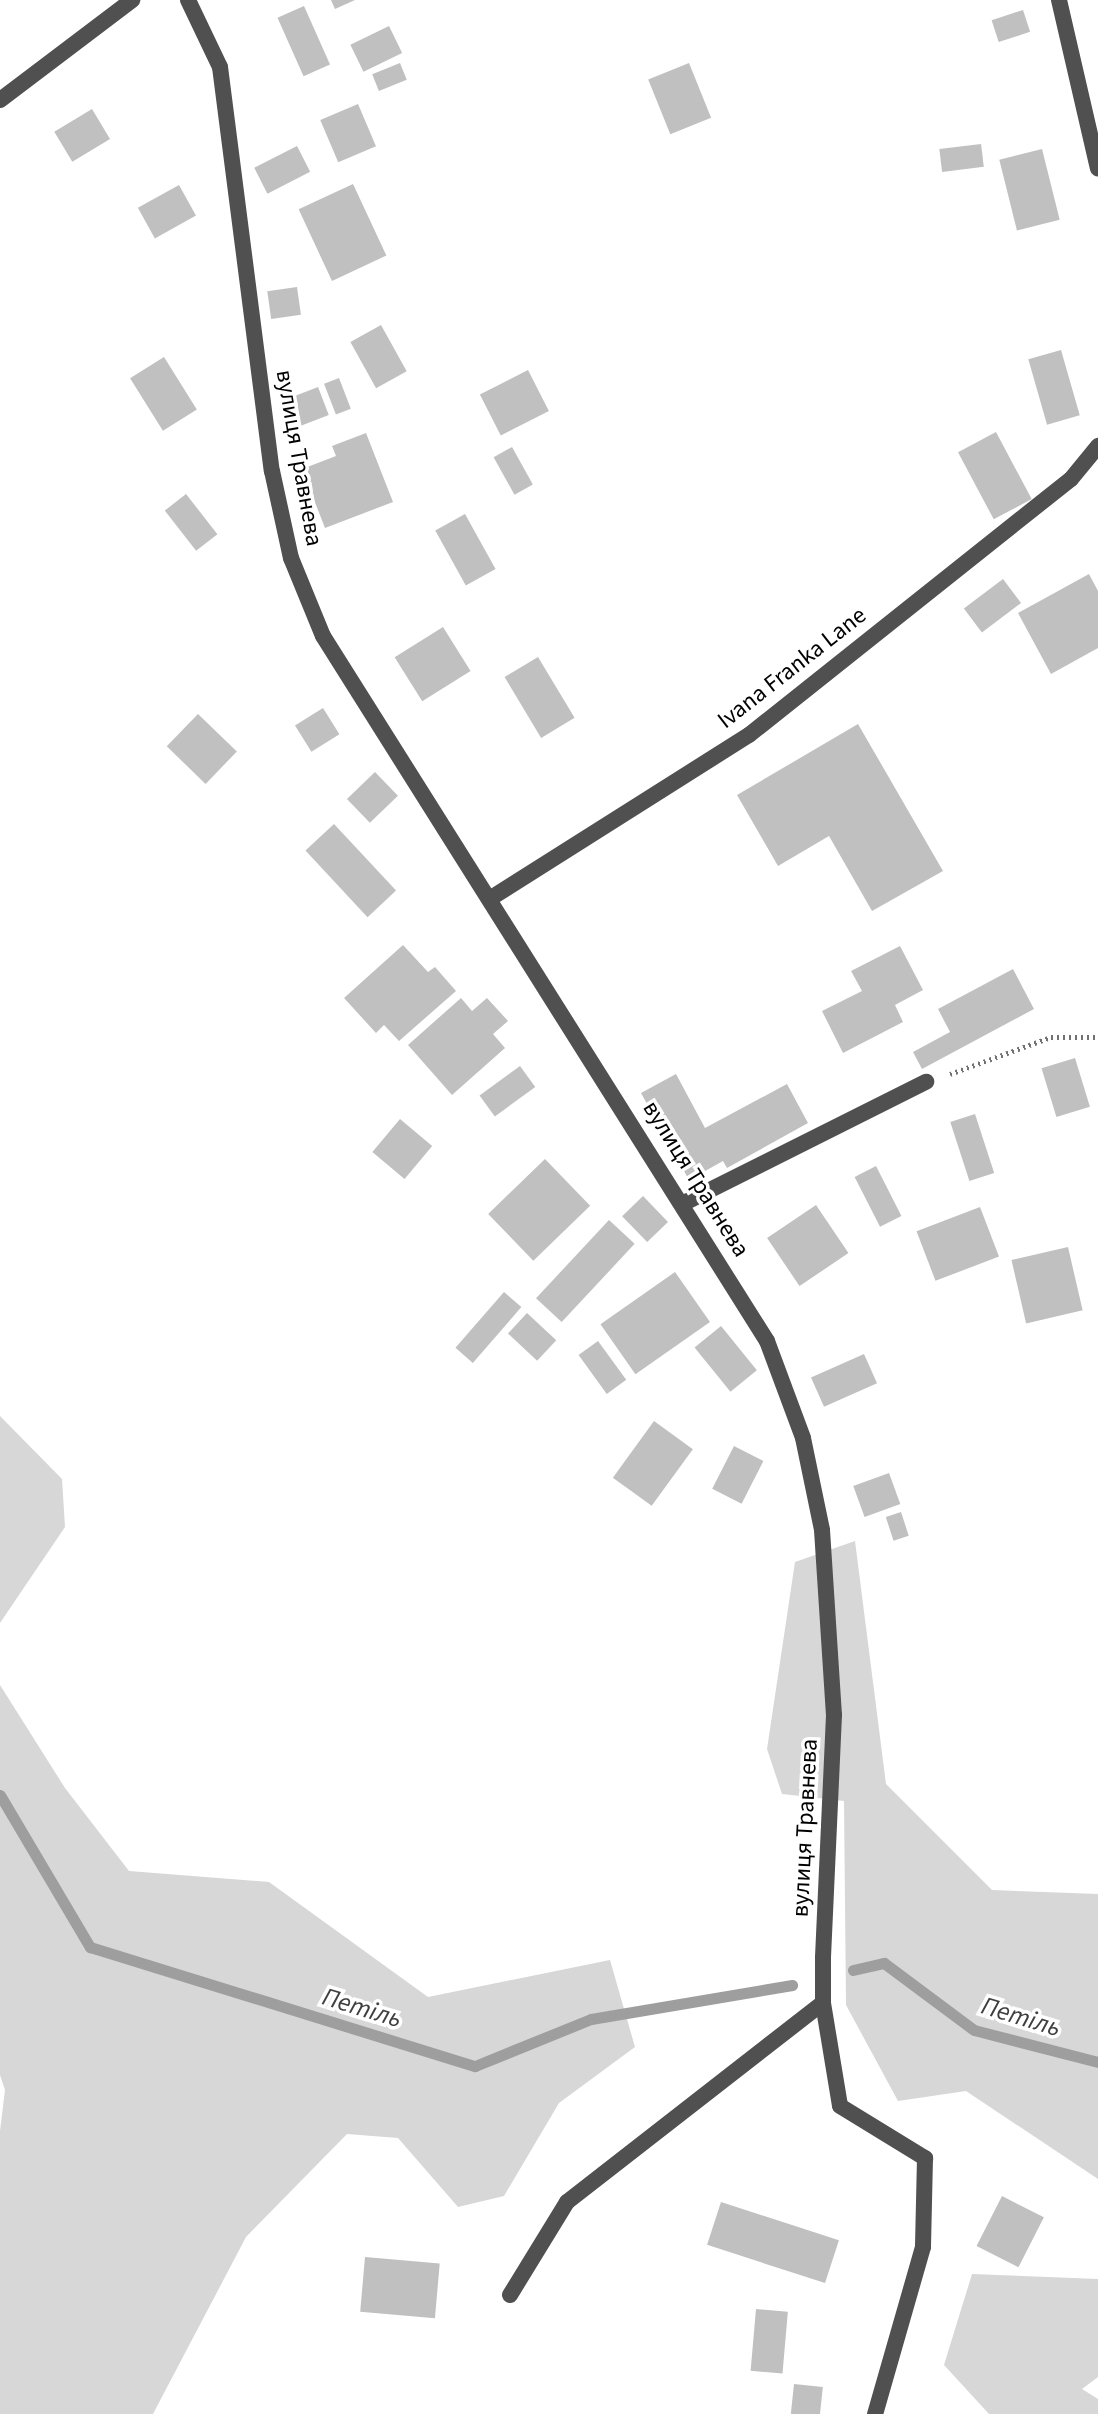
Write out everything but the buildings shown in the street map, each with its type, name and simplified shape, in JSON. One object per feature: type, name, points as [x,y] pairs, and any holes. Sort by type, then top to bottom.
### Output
[{"type":"street","points":[[0,100],[132,0]]},
{"type":"street","name":"вулиця Травнева","points":[[188,0],[220,67],[272,471],[291,558],[323,636],[684,1203],[767,1341],[803,1438],[822,1530],[834,1715],[823,2003],[840,2106],[925,2158],[923,2247],[875,2414]]},
{"type":"street","points":[[1059,0],[1098,169]]},
{"type":"street","name":"Ivana Franka Lane","points":[[491,898],[749,735],[1071,479],[1098,446]]},
{"type":"street","points":[[684,1203],[926,1082]]},
{"type":"street","points":[[510,2295],[567,2202],[823,2003]]},
{"type":"path","points":[[926,1082],[1051,1037],[1098,1037]]},
{"type":"shaded area","points":[[0,1416],[62,1479],[65,1527],[0,1623]]},
{"type":"shaded area","points":[[855,1541],[886,1784],[992,1890],[1098,1894],[1098,2179],[966,2091],[898,2101],[846,2005],[844,1801],[782,1794],[767,1749],[795,1562]]},
{"type":"shaded area","points":[[0,1685],[65,1788],[129,1871],[269,1882],[428,1997],[610,1960],[635,2047],[559,2103],[504,2196],[458,2207],[398,2138],[347,2134],[246,2237],[153,2414],[0,2414],[0,2131],[5,2090],[0,2075]]},
{"type":"shaded area","points":[[972,2274],[1098,2279],[1098,2377],[1082,2389],[1098,2399],[1098,2414],[989,2414],[944,2365]]},
{"type":"waterway","name":"Петіль","points":[[0,1795],[90,1947],[475,2066],[591,2019],[792,1985]]},
{"type":"waterway","name":"Петіль","points":[[853,1970],[884,1963],[974,2030],[1098,2062]]}]
